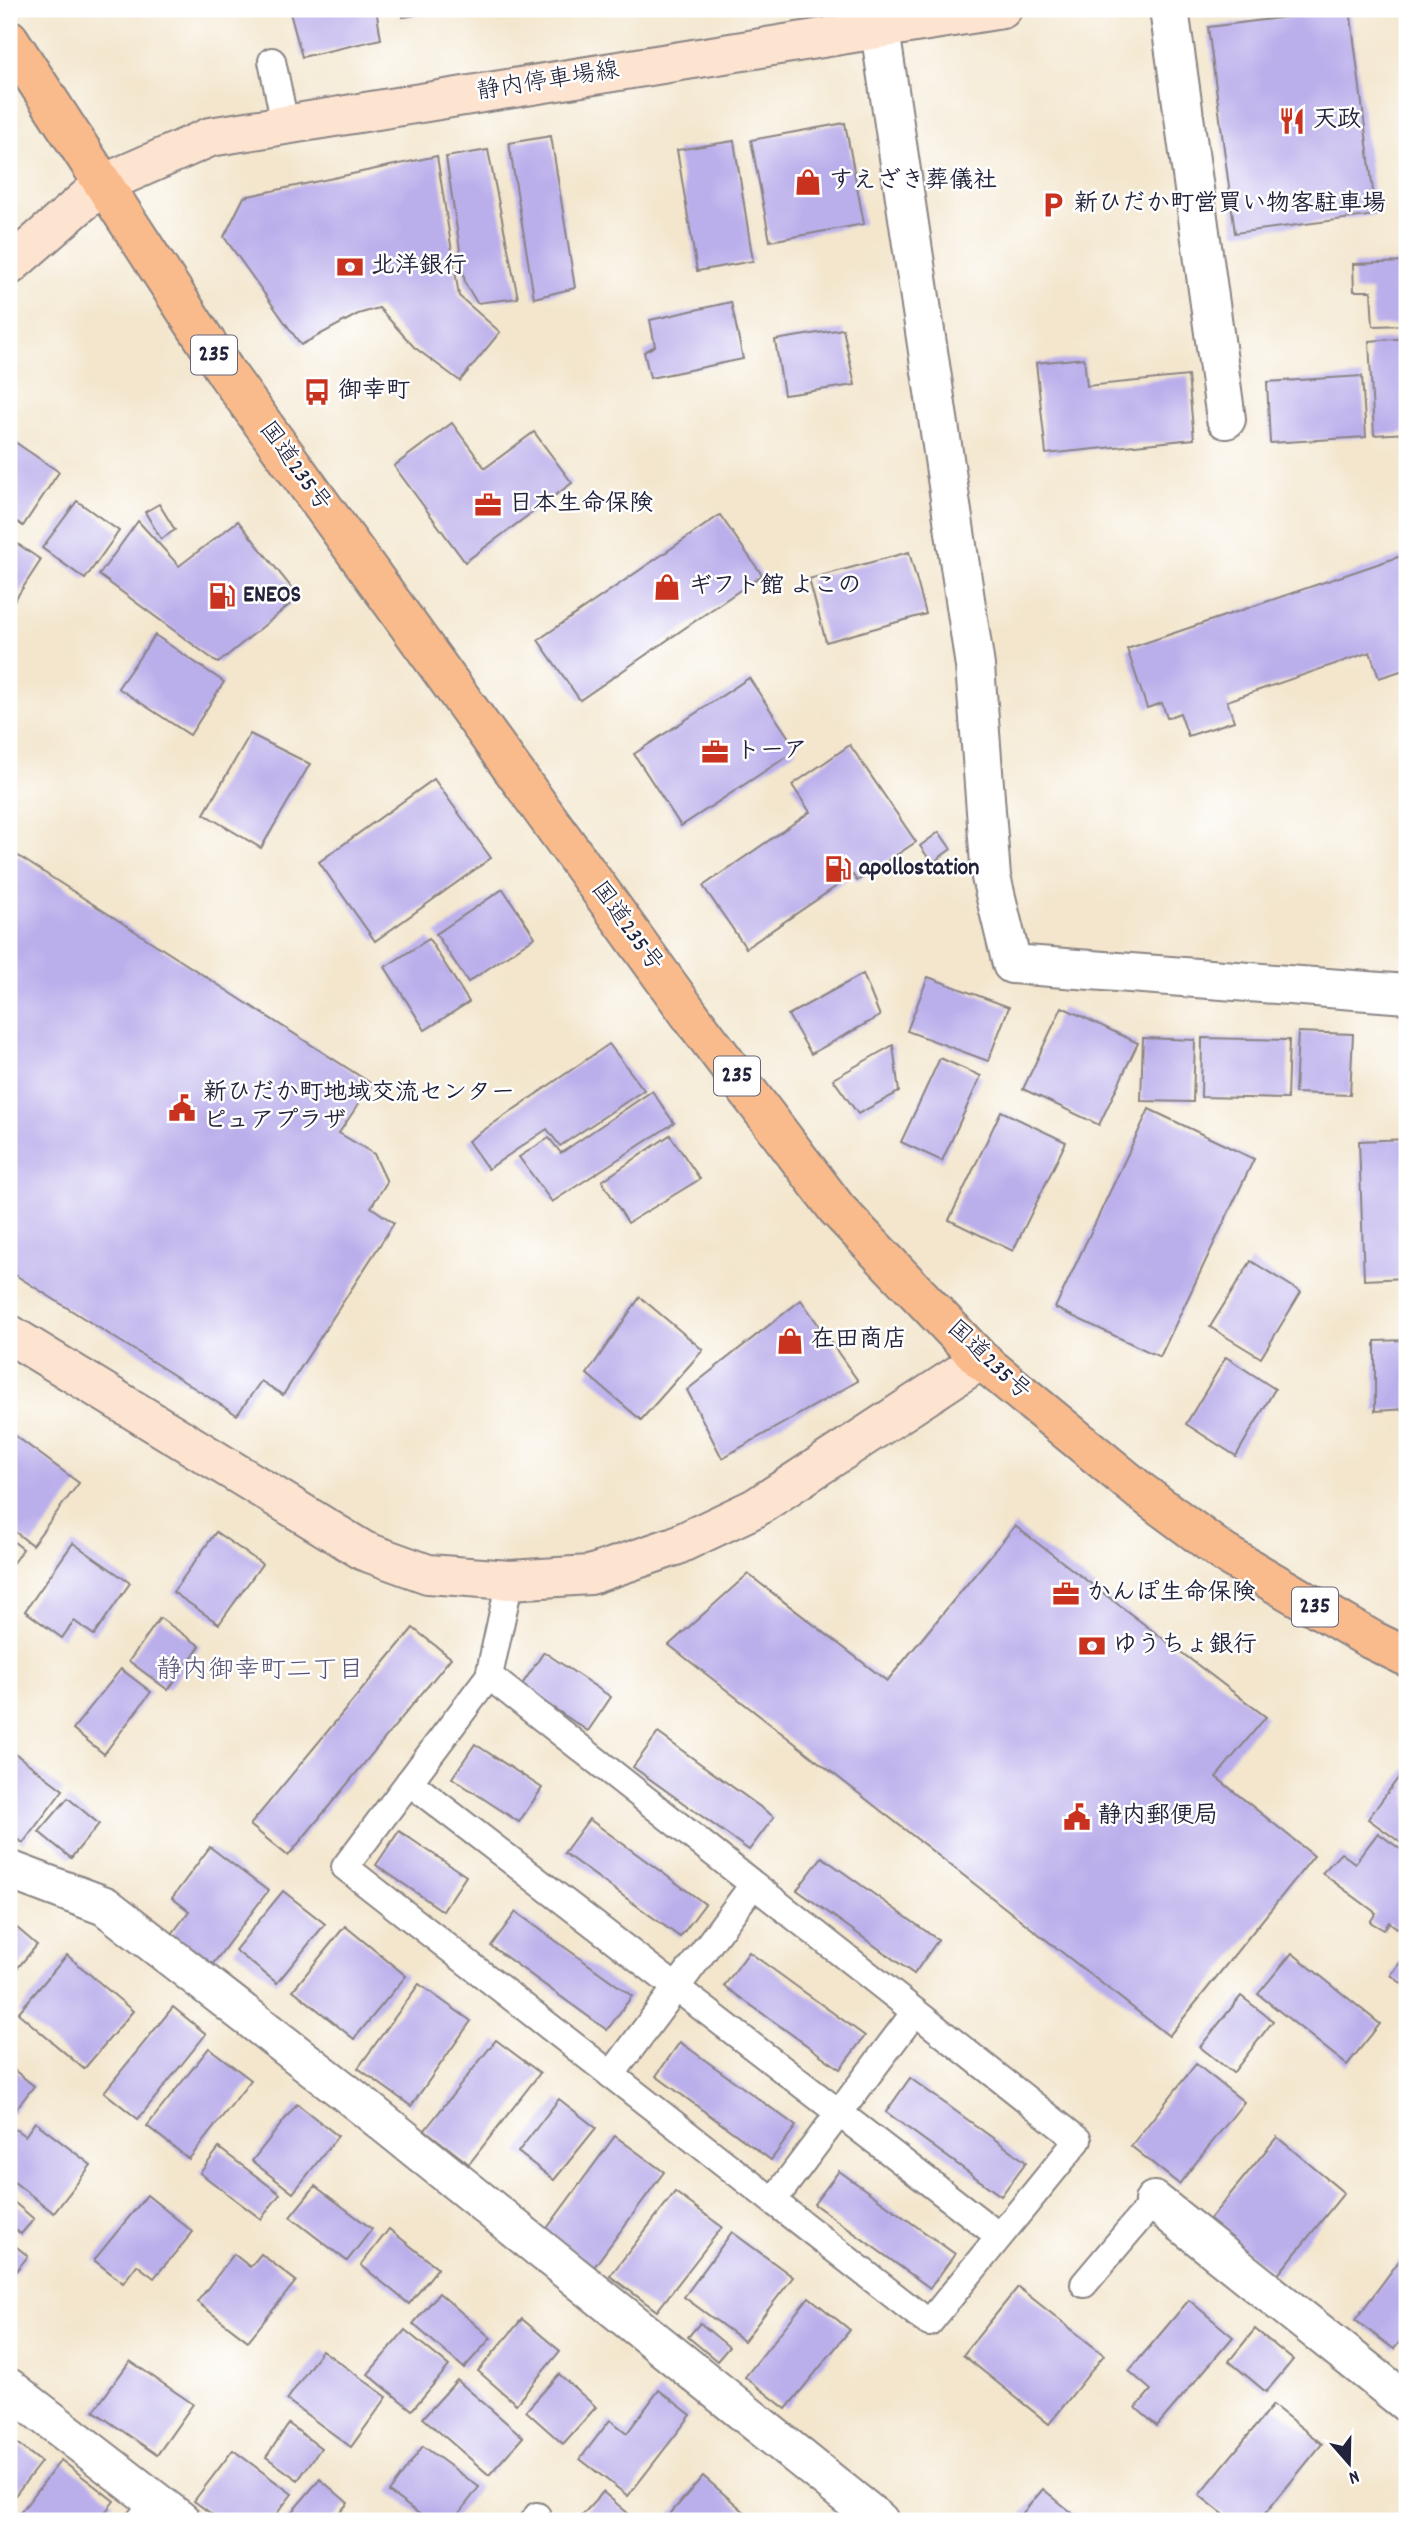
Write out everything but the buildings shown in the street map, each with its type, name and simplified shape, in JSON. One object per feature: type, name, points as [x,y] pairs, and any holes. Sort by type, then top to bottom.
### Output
[{"type":"highway","name":"国道235号","points":[[9,39],[227,374],[690,1015],[837,1209],[981,1360],[1140,1491],[1225,1554],[1372,1640],[1407,1657]]},
{"type":"street","name":"静内停車場線","points":[[9,266],[103,184],[210,137],[865,24],[1002,9]]},
{"type":"street","points":[[1169,9],[1226,419]]},
{"type":"street","points":[[865,24],[975,666],[990,877],[1012,964],[1407,994]]},
{"type":"street","points":[[9,1334],[365,1551],[428,1574],[510,1580],[590,1575],[676,1546],[755,1508],[981,1360]]},
{"type":"street","points":[[9,1870],[106,1906],[349,2095],[879,2521]]},
{"type":"street","points":[[1154,2201],[1407,2403]]},
{"type":"street","points":[[9,2388],[158,2515]]},
{"type":"lane","points":[[272,61],[285,124]]},
{"type":"lane","points":[[489,1676],[1078,2140],[929,2323],[345,1867],[489,1676],[510,1580]]},
{"type":"lane","points":[[409,1782],[999,2236]]},
{"type":"lane","points":[[611,2075],[753,1885]]},
{"type":"lane","points":[[773,2201],[915,2012]]},
{"type":"lane","points":[[1084,2284],[1154,2201]]},
{"type":"place","name":"天政","points":[[1292,121]]},
{"type":"place","name":"すえざき葬儀社","points":[[808,182]]},
{"type":"place","name":"新ひだか町営買い物客駐車場","points":[[1053,205]]},
{"type":"place","name":"北洋銀行","points":[[350,267]]},
{"type":"place","name":"御幸町","points":[[317,392]]},
{"type":"place","name":"日本生命保険","points":[[488,505]]},
{"type":"place","name":"ギフト館 よこの","points":[[667,587]]},
{"type":"place","name":"ENEOS","points":[[222,596]]},
{"type":"place","name":"トーア","points":[[715,752]]},
{"type":"place","name":"apollostation","points":[[838,869]]},
{"type":"place","name":"新ひだか町地域交流センター ピュアプラザ","points":[[182,1108]]},
{"type":"place","name":"在田商店","points":[[790,1341]]},
{"type":"place","name":"かんぽ生命保険","points":[[1066,1594]]},
{"type":"place","name":"ゆうちょ銀行","points":[[1092,1646]]},
{"type":"place","name":"静内郵便局","points":[[1077,1817]]},
{"type":"district","name":"静内御幸町二丁目","points":[[260,1671]]}]
